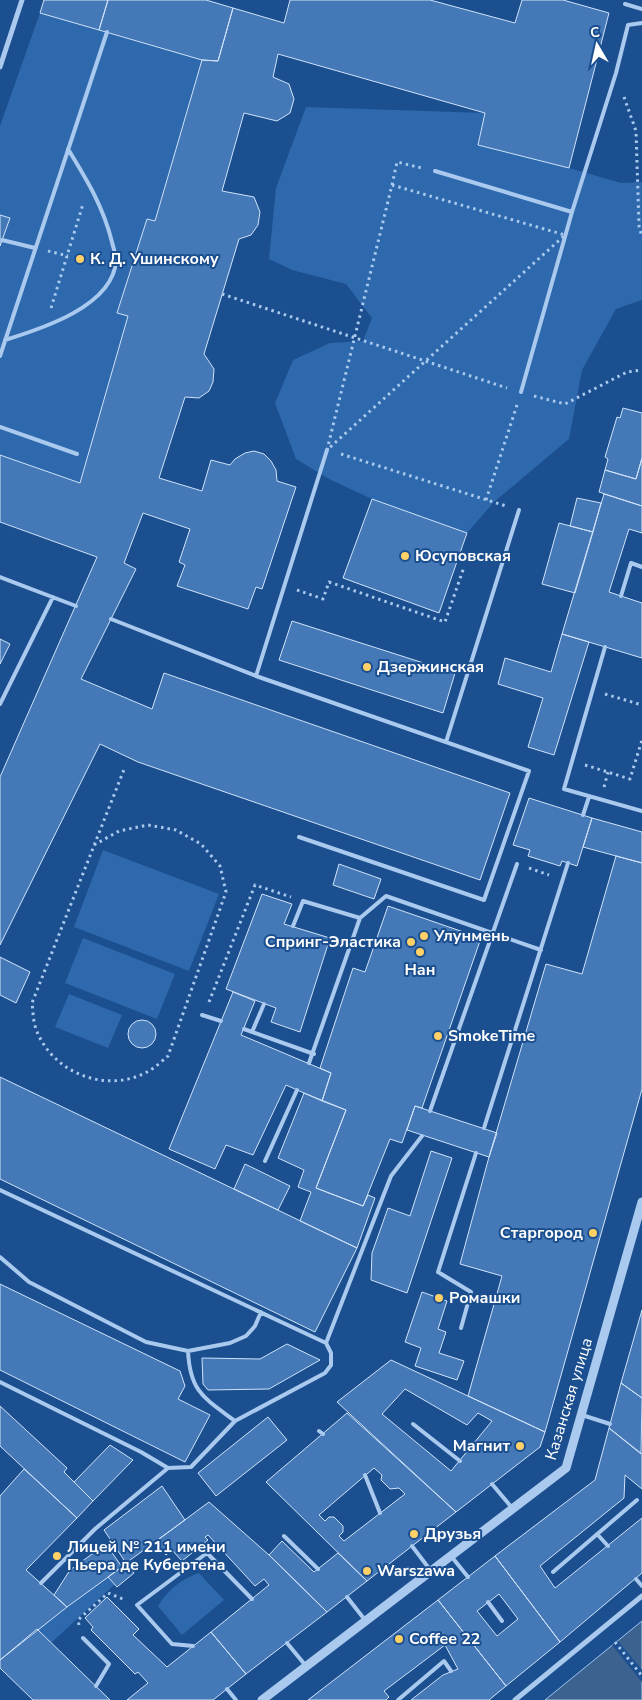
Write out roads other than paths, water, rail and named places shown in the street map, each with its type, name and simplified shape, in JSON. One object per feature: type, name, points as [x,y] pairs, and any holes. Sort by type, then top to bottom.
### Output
[{"type":"street","points":[[0,67],[22,0]]},
{"type":"street","name":"Казанская улица","points":[[262,1700],[566,1468],[642,1202]]},
{"type":"street","points":[[515,1700],[642,1596]]},
{"type":"lane","points":[[625,4],[642,9]]},
{"type":"lane","points":[[521,392],[565,235],[616,73],[628,25],[642,23]]},
{"type":"lane","points":[[0,356],[106,32]]},
{"type":"lane","points":[[5,340],[45,328],[82,309],[109,284],[116,260],[110,234],[94,190],[68,149]]},
{"type":"lane","points":[[434,171],[572,212]]},
{"type":"lane","points":[[2,240],[36,248]]},
{"type":"lane","points":[[0,427],[77,454]]},
{"type":"lane","points":[[256,676],[327,450]]},
{"type":"lane","points":[[446,742],[519,510]]},
{"type":"lane","points":[[621,596],[631,563],[642,567]]},
{"type":"lane","points":[[0,577],[76,606]]},
{"type":"lane","points":[[0,704],[53,597]]},
{"type":"lane","points":[[111,619],[256,676],[529,770],[484,900],[299,837]]},
{"type":"lane","points":[[604,647],[564,790],[642,811]]},
{"type":"lane","points":[[583,815],[589,797]]},
{"type":"lane","points":[[484,1128],[568,863]]},
{"type":"lane","points":[[430,1111],[516,864]]},
{"type":"lane","points":[[309,1063],[314,1054],[360,918],[386,896],[541,950]]},
{"type":"lane","points":[[293,926],[303,901],[360,918]]},
{"type":"lane","points":[[252,1032],[264,1004]]},
{"type":"lane","points":[[203,1015],[221,1021]]},
{"type":"lane","points":[[244,1029],[314,1054]]},
{"type":"lane","points":[[265,1161],[297,1090]]},
{"type":"lane","points":[[326,1343],[391,1176],[422,1136]]},
{"type":"lane","points":[[461,1328],[471,1292],[438,1272],[476,1153]]},
{"type":"lane","points":[[0,1190],[326,1343],[331,1353],[331,1365],[325,1373],[235,1421],[191,1467],[168,1468],[141,1452],[0,1382]]},
{"type":"lane","points":[[0,1257],[29,1282],[146,1342],[188,1351],[230,1343],[246,1336],[255,1326],[261,1312]]},
{"type":"lane","points":[[188,1351],[193,1383],[206,1399],[235,1421]]},
{"type":"lane","points":[[582,1415],[610,1424]]},
{"type":"lane","points":[[413,1424],[460,1461]]},
{"type":"lane","points":[[41,1583],[95,1529],[168,1468]]},
{"type":"lane","points":[[365,1475],[380,1513]]},
{"type":"lane","points":[[492,1484],[513,1509]]},
{"type":"lane","points":[[553,1572],[637,1500]]},
{"type":"lane","points":[[598,1534],[608,1546]]},
{"type":"lane","points":[[284,1536],[318,1569]]},
{"type":"lane","points":[[412,1546],[431,1571]]},
{"type":"lane","points":[[193,1646],[172,1644],[137,1605],[207,1553],[252,1599]]},
{"type":"lane","points":[[451,1556],[468,1577]]},
{"type":"lane","points":[[636,1578],[642,1586]]},
{"type":"lane","points":[[347,1597],[366,1621]]},
{"type":"lane","points":[[488,1602],[502,1621]]},
{"type":"lane","points":[[83,1638],[110,1664],[96,1686]]},
{"type":"lane","points":[[287,1643],[306,1666]]},
{"type":"lane","points":[[398,1700],[444,1661],[451,1671]]},
{"type":"lane","points":[[227,1690],[236,1700]]},
{"type":"place","name":"К. Д. Ушинскому","points":[[80,259]]},
{"type":"place","name":"Юсуповская","points":[[405,556]]},
{"type":"place","name":"Дзержинская","points":[[367,667]]},
{"type":"place","name":"Улунмень","points":[[424,936]]},
{"type":"place","name":"Спринг-Эластика","points":[[411,942]]},
{"type":"place","name":"Нан","points":[[420,952]]},
{"type":"place","name":"SmokeTime","points":[[438,1036]]},
{"type":"place","name":"Старгород","points":[[593,1233]]},
{"type":"place","name":"Ромашки","points":[[439,1298]]},
{"type":"place","name":"Магнит","points":[[520,1446]]},
{"type":"place","name":"Друзья","points":[[414,1534]]},
{"type":"place","name":"Лицей № 211 имени Пьера де Кубертена","points":[[57,1556]]},
{"type":"place","name":"Warszawa","points":[[367,1571]]},
{"type":"place","name":"Coffee 22","points":[[399,1639]]}]
